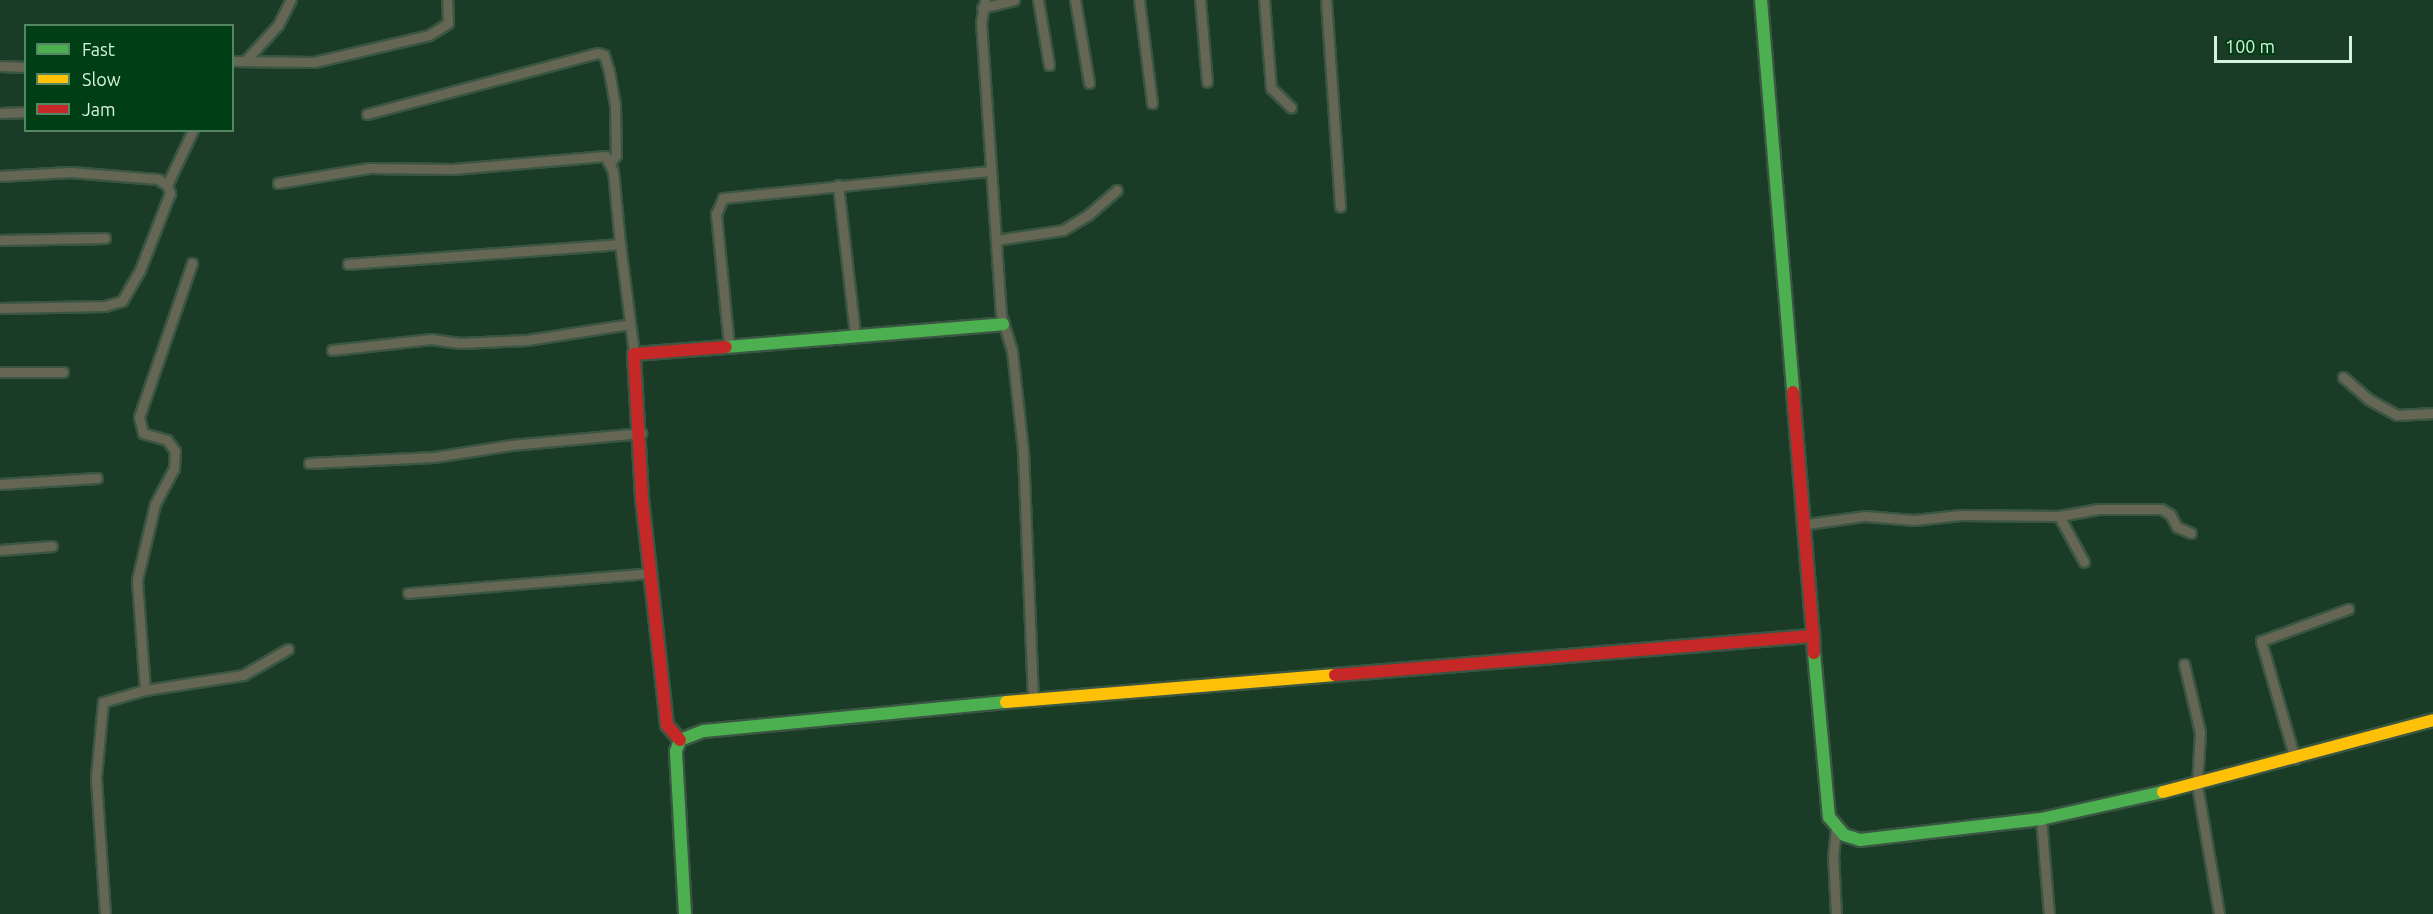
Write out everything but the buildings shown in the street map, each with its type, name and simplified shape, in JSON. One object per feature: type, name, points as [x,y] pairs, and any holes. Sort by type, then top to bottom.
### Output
[{"type":"street","points":[[246,60],[278,25],[291,0]]},
{"type":"street","points":[[234,61],[314,62],[429,35],[448,23],[447,0]]},
{"type":"street","points":[[1014,0],[983,4],[996,240],[1004,324],[1012,351],[1023,451],[1033,699]]},
{"type":"street","points":[[1038,0],[1049,64]]},
{"type":"street","points":[[1075,0],[1089,83]]},
{"type":"street","points":[[1139,0],[1152,103]]},
{"type":"street","points":[[1200,0],[1207,82]]},
{"type":"street","points":[[1264,0],[1270,88],[1291,107]]},
{"type":"street","points":[[1326,0],[1340,207]]},
{"type":"street","points":[[1761,0],[1807,524],[1813,636],[1827,801],[1829,817],[1836,828],[1860,840],[2042,819],[2197,785],[2433,720]]},
{"type":"street","points":[[367,114],[598,53],[604,55],[615,105],[616,155],[610,163],[634,354],[641,434],[642,498],[668,725],[680,740]]},
{"type":"street","points":[[0,66],[24,67]]},
{"type":"street","points":[[0,112],[24,112]]},
{"type":"street","points":[[0,308],[105,306],[122,301],[140,270],[169,200],[167,185],[192,132]]},
{"type":"street","points":[[278,183],[369,168],[453,170],[599,156],[610,163]]},
{"type":"street","points":[[729,346],[717,205],[733,194],[992,171]]},
{"type":"street","points":[[0,176],[70,172],[158,179],[167,185]]},
{"type":"street","points":[[838,185],[855,334]]},
{"type":"street","points":[[996,240],[1063,230],[1088,215],[1117,190]]},
{"type":"street","points":[[0,240],[105,238]]},
{"type":"street","points":[[348,264],[620,244]]},
{"type":"street","points":[[145,690],[137,580],[155,504],[174,469],[175,451],[167,440],[143,433],[139,417],[192,263]]},
{"type":"street","points":[[332,350],[431,339],[460,343],[527,340],[630,324]]},
{"type":"street","points":[[634,354],[855,334],[1004,324]]},
{"type":"street","points":[[0,372],[63,372]]},
{"type":"street","points":[[2343,377],[2368,399],[2397,415],[2433,413]]},
{"type":"street","points":[[309,463],[434,457],[511,445],[641,434]]},
{"type":"street","points":[[0,484],[97,478]]},
{"type":"street","points":[[1807,524],[1865,516],[1914,520],[1993,513],[2058,516],[2107,509],[2161,509],[2170,514],[2178,527],[2191,533]]},
{"type":"street","points":[[2058,516],[2084,562]]},
{"type":"street","points":[[0,550],[52,546]]},
{"type":"street","points":[[408,593],[651,573]]},
{"type":"street","points":[[2295,759],[2261,641],[2348,609]]},
{"type":"street","points":[[680,740],[704,731],[1033,699],[1813,636]]},
{"type":"street","points":[[105,914],[96,777],[99,714],[103,702],[145,690],[243,675],[288,650]]},
{"type":"street","points":[[2184,664],[2200,732],[2197,785],[2219,914]]},
{"type":"street","points":[[680,740],[674,768],[685,914]]},
{"type":"street","points":[[2042,819],[2049,914]]},
{"type":"street","points":[[1836,828],[1833,855],[1836,914]]},
{"type":"traffic: fast","points":[[1761,0],[1793,392]]},
{"type":"traffic: fast","points":[[726,347],[1003,324]]},
{"type":"traffic: fast","points":[[1814,653],[1829,817],[1844,835],[1860,840],[2041,819],[2163,792]]},
{"type":"traffic: fast","points":[[685,914],[676,751],[680,740],[704,731],[1006,702]]},
{"type":"traffic: slow","points":[[1006,702],[1335,675]]},
{"type":"traffic: slow","points":[[2163,792],[2433,720]]},
{"type":"traffic: jam","points":[[680,740],[667,725],[642,498],[634,354],[726,347]]},
{"type":"traffic: jam","points":[[1793,392],[1813,636]]},
{"type":"traffic: jam","points":[[1335,675],[1813,636],[1814,653]]}]
